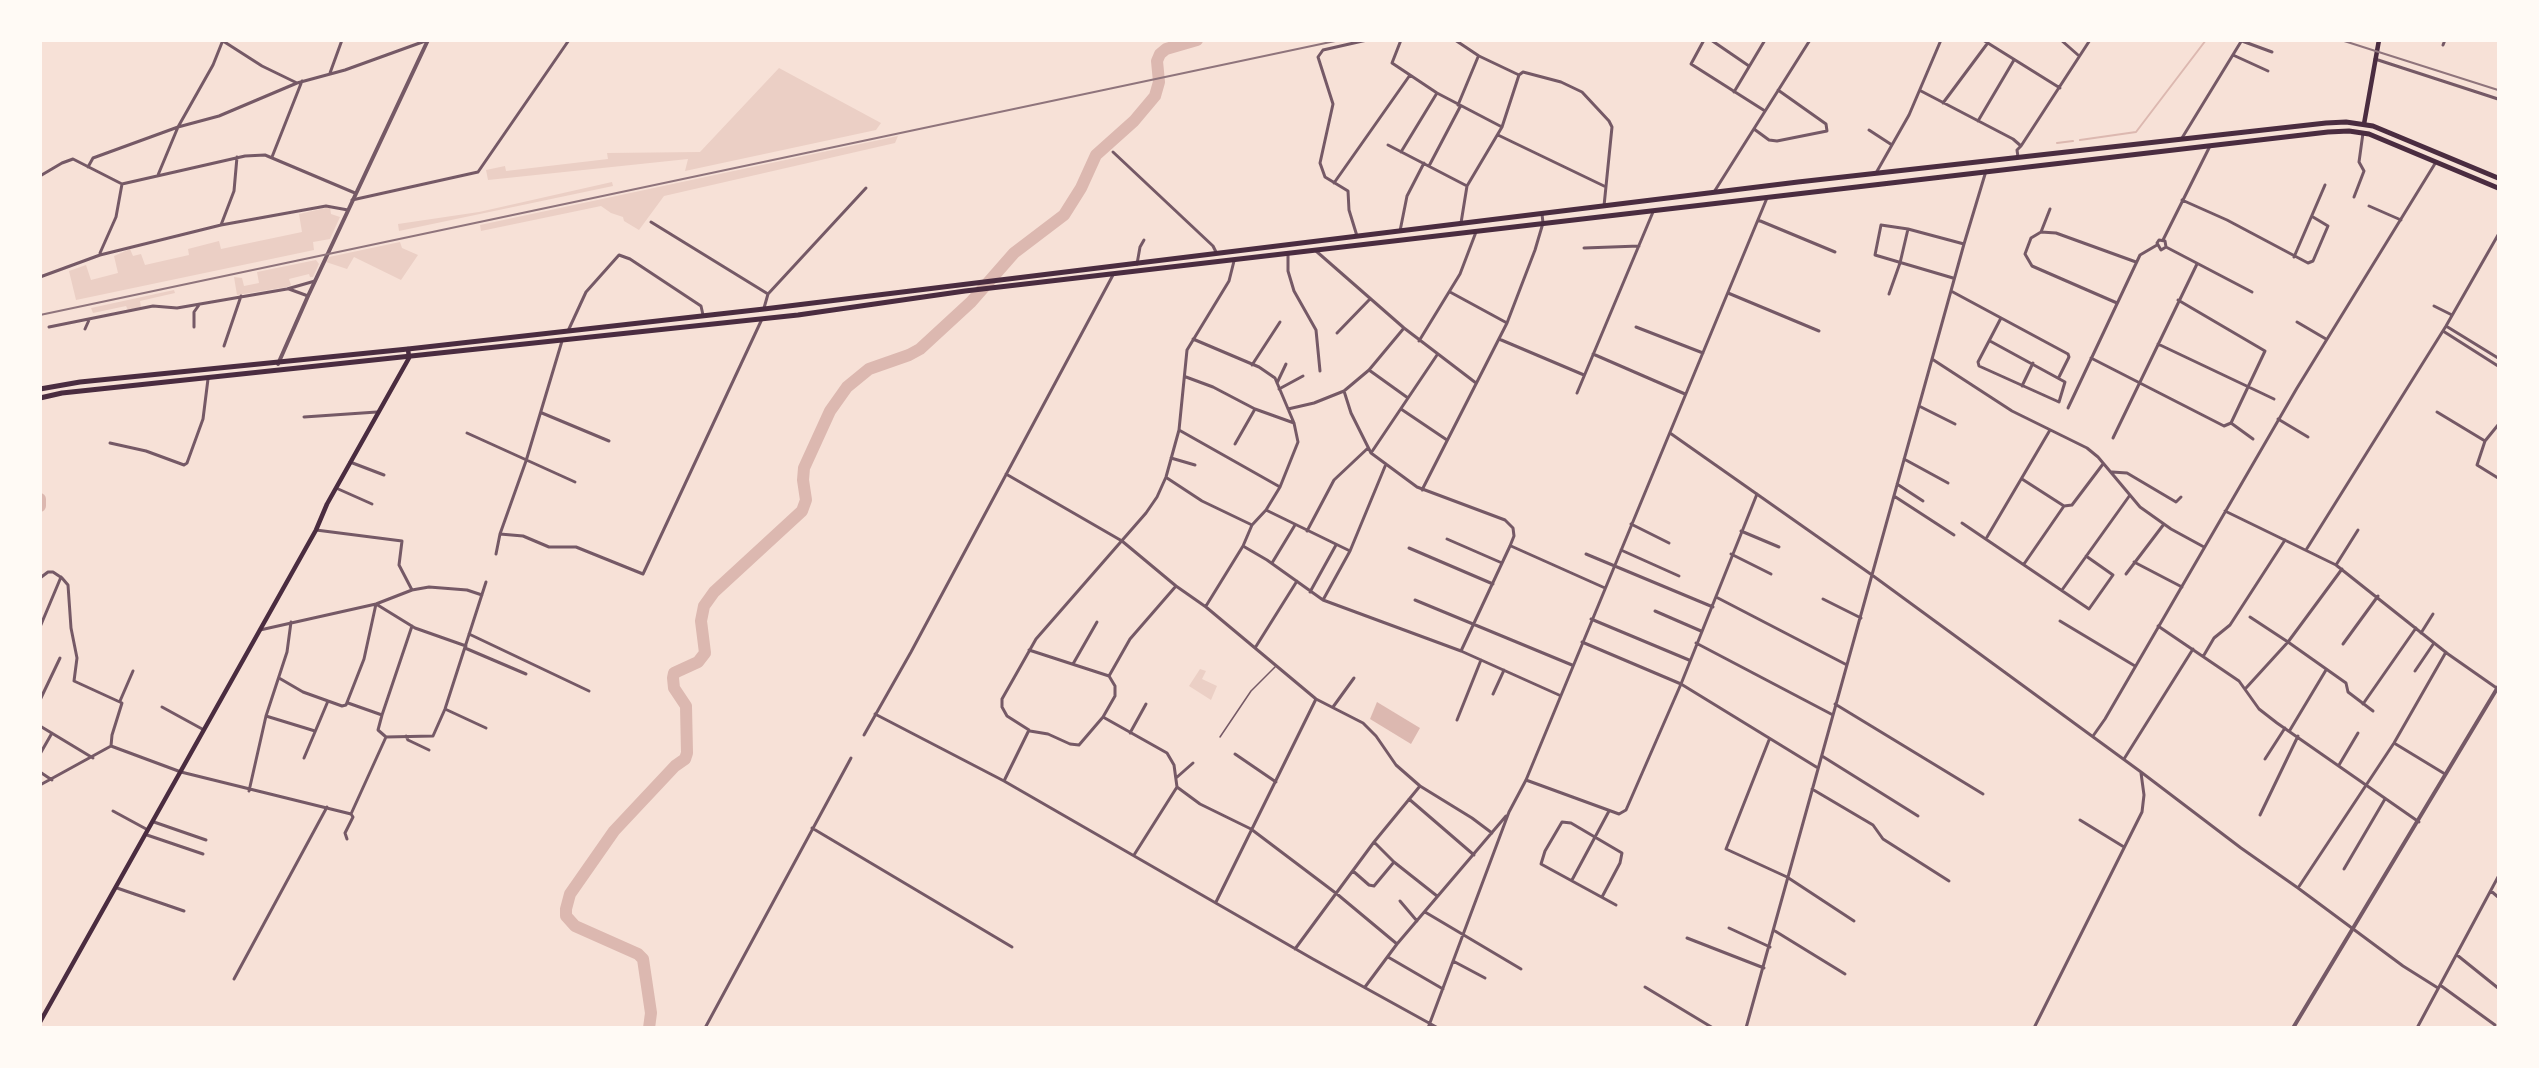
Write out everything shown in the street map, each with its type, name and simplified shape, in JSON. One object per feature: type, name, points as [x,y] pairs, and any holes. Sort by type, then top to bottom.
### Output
[{"type":"highway","points":[[40,389],[80,382],[278,363],[764,309],[1714,192],[2326,123],[2364,124],[2499,178]]},
{"type":"highway","points":[[40,398],[62,393],[279,372],[798,315],[965,291],[2328,132],[2363,133],[2499,188]]},
{"type":"highway","points":[[2077,150],[2078,160]]},
{"type":"highway","points":[[1166,260],[1167,269]]},
{"type":"highway","points":[[796,305],[798,315]]},
{"type":"main road","points":[[2364,124],[2379,40]]},
{"type":"main road","points":[[40,1022],[316,530],[350,462],[409,358],[408,349]]},
{"type":"street","points":[[330,73],[342,40]]},
{"type":"street","points":[[88,166],[93,158],[178,127],[219,116],[302,81],[363,64],[428,40]]},
{"type":"street","points":[[279,372],[278,363],[308,296],[428,40]]},
{"type":"street","points":[[352,200],[478,172],[569,40]]},
{"type":"street","points":[[1357,236],[1349,210],[1348,191],[1325,177],[1320,163],[1333,104],[1318,57],[1323,50],[1367,40]]},
{"type":"street","points":[[1401,40],[1392,63],[1459,106],[1502,127]]},
{"type":"street","points":[[1455,40],[1479,56],[1520,74],[1537,74],[1582,92],[1609,121],[1612,127],[1604,186],[1604,206]]},
{"type":"street","points":[[1704,40],[1691,64],[1764,111]]},
{"type":"street","points":[[1711,40],[1749,66]]},
{"type":"street","points":[[1734,92],[1765,40]]},
{"type":"street","points":[[1714,192],[1809,40]]},
{"type":"street","points":[[1875,174],[1921,91],[1941,40]]},
{"type":"street","points":[[1983,40],[2060,88]]},
{"type":"street","points":[[2061,40],[2079,55]]},
{"type":"street","points":[[2018,158],[2017,150],[2090,40]]},
{"type":"street","points":[[2443,45],[2445,40]]},
{"type":"street","points":[[158,175],[178,127],[213,65],[223,41],[262,66],[297,83]]},
{"type":"street","points":[[2181,139],[2242,41],[2272,52]]},
{"type":"street","points":[[1943,103],[1987,43]]},
{"type":"street","points":[[2233,55],[2268,71]]},
{"type":"street","points":[[1429,166],[1459,106],[1479,56]]},
{"type":"street","points":[[2375,59],[2499,99]]},
{"type":"street","points":[[1978,121],[2014,60]]},
{"type":"street","points":[[1461,223],[1467,186],[1502,127],[1520,74]]},
{"type":"street","points":[[1334,183],[1410,75]]},
{"type":"street","points":[[272,157],[302,81]]},
{"type":"street","points":[[1754,129],[1769,140],[1777,141],[1827,131],[1826,124],[1778,90]]},
{"type":"street","points":[[1921,91],[2005,134],[2021,146]]},
{"type":"street","points":[[1401,152],[1437,93]]},
{"type":"street","points":[[1869,130],[1892,145]]},
{"type":"street","points":[[2354,197],[2364,171],[2358,162],[2363,133]]},
{"type":"street","points":[[1498,135],[1604,186]]},
{"type":"street","points":[[1389,145],[1467,186]]},
{"type":"street","points":[[2068,408],[2136,262],[2143,251],[2163,240],[2210,145]]},
{"type":"street","points":[[1113,152],[1206,239],[1217,254]]},
{"type":"street","points":[[40,176],[68,160],[77,160],[122,184],[237,157],[256,155],[272,157],[355,193]]},
{"type":"street","points":[[221,225],[234,191],[237,157]]},
{"type":"street","points":[[2093,736],[2278,419],[2436,162]]},
{"type":"street","points":[[1400,231],[1407,196],[1424,164]]},
{"type":"street","points":[[1746,1028],[1775,930],[1787,877],[1861,618],[1950,291],[1986,171]]},
{"type":"street","points":[[100,255],[116,217],[122,184]]},
{"type":"street","points":[[2295,257],[2325,185]]},
{"type":"street","points":[[764,309],[768,294],[866,188]]},
{"type":"street","points":[[1428,1028],[1509,812],[1526,780],[1559,695],[1768,196]]},
{"type":"street","points":[[2182,200],[2227,220],[2308,263],[2313,261],[2328,226],[2313,217]]},
{"type":"street","points":[[40,277],[100,255],[221,225],[326,206],[348,210]]},
{"type":"street","points":[[2369,206],[2401,220]]},
{"type":"street","points":[[2041,232],[2050,209]]},
{"type":"street","points":[[1577,393],[1653,212]]},
{"type":"street","points":[[1422,490],[1507,323],[1543,223],[1542,214]]},
{"type":"street","points":[[1758,220],[1835,252]]},
{"type":"street","points":[[651,222],[768,294]]},
{"type":"street","points":[[1954,278],[1873,254],[1881,225],[1908,229],[1964,244]]},
{"type":"street","points":[[1889,294],[1900,263],[1908,229]]},
{"type":"street","points":[[1419,341],[1468,255],[1476,232]]},
{"type":"street","points":[[2117,303],[2029,263],[2025,254],[2031,238],[2041,232],[2056,233],[2136,262]]},
{"type":"street","points":[[2306,550],[2443,331],[2499,235]]},
{"type":"street","points":[[1137,264],[1140,247],[1144,240]]},
{"type":"street","points":[[2163,240],[2166,242],[2166,247]]},
{"type":"street","points":[[2157,245],[2160,250],[2166,247]]},
{"type":"street","points":[[1584,248],[1639,246]]},
{"type":"street","points":[[2166,247],[2253,291]]},
{"type":"street","points":[[1316,251],[1419,341],[1476,383]]},
{"type":"street","points":[[1288,254],[1288,271],[1294,291],[1316,330],[1320,371]]},
{"type":"street","points":[[568,331],[586,292],[619,255],[630,259],[701,306],[703,315]]},
{"type":"street","points":[[1029,650],[1109,676],[1116,692],[1103,717],[1077,746],[1048,734],[1029,730],[1007,716],[1001,704],[1029,650],[1062,607],[1146,513],[1166,477],[1179,430],[1188,350],[1229,281],[1234,261]]},
{"type":"street","points":[[2113,438],[2197,264]]},
{"type":"street","points":[[864,735],[911,652],[1113,275]]},
{"type":"street","points":[[49,327],[153,306],[177,308],[287,289],[315,281]]},
{"type":"street","points":[[287,289],[308,296]]},
{"type":"street","points":[[1449,291],[1507,323]]},
{"type":"street","points":[[1950,291],[2068,354],[2069,357],[2059,377]]},
{"type":"street","points":[[1728,293],[1818,331]]},
{"type":"street","points":[[224,345],[241,296]]},
{"type":"street","points":[[1337,333],[1370,299]]},
{"type":"street","points":[[2091,358],[2224,426],[2230,423],[2264,355],[2263,348],[2178,300]]},
{"type":"street","points":[[194,327],[194,312],[200,304]]},
{"type":"street","points":[[2434,306],[2452,315]]},
{"type":"street","points":[[1990,341],[2059,377],[2066,384],[2058,403],[1978,366],[2001,318]]},
{"type":"street","points":[[500,534],[523,536],[549,547],[576,547],[643,574],[762,319]]},
{"type":"street","points":[[85,329],[89,320]]},
{"type":"street","points":[[1252,365],[1280,322]]},
{"type":"street","points":[[2297,322],[2326,339]]},
{"type":"street","points":[[2446,326],[2499,358]]},
{"type":"street","points":[[1636,327],[1703,353]]},
{"type":"street","points":[[1288,409],[1314,403],[1344,391],[1369,370],[1404,328]]},
{"type":"street","points":[[2443,331],[2499,366]]},
{"type":"street","points":[[1193,339],[1266,370],[1277,383],[1298,436],[1297,449],[1280,487],[1266,510],[1252,525],[1243,546],[1206,607]]},
{"type":"street","points":[[1499,339],[1584,375]]},
{"type":"street","points":[[496,554],[500,534],[526,461],[562,341]]},
{"type":"street","points":[[2158,344],[2274,399]]},
{"type":"street","points":[[1593,354],[1685,394]]},
{"type":"street","points":[[1371,453],[1437,355]]},
{"type":"street","points":[[1932,359],[2012,411],[2087,448],[2140,507],[2204,547]]},
{"type":"street","points":[[2022,386],[2033,363]]},
{"type":"street","points":[[1277,383],[1286,364]]},
{"type":"street","points":[[1369,370],[1408,398]]},
{"type":"street","points":[[1279,388],[1303,376]]},
{"type":"street","points":[[1186,377],[1213,387],[1256,409],[1294,423]]},
{"type":"street","points":[[110,443],[146,451],[184,465],[187,463],[203,419],[208,379]]},
{"type":"street","points":[[1344,391],[1351,413],[1371,453],[1422,490],[1505,520],[1514,528],[1510,546],[1461,651]]},
{"type":"street","points":[[1919,406],[1955,424]]},
{"type":"street","points":[[1235,444],[1256,409]]},
{"type":"street","points":[[1401,409],[1447,440]]},
{"type":"street","points":[[304,417],[379,412]]},
{"type":"street","points":[[2437,412],[2486,441]]},
{"type":"street","points":[[541,413],[609,441]]},
{"type":"street","points":[[2278,419],[2308,437]]},
{"type":"street","points":[[2230,423],[2253,439]]},
{"type":"street","points":[[2499,425],[2486,441],[2477,465],[2499,478]]},
{"type":"street","points":[[1179,430],[1280,487]]},
{"type":"street","points":[[1986,537],[2050,430]]},
{"type":"street","points":[[467,433],[574,482]]},
{"type":"street","points":[[1670,433],[1872,574],[2353,930],[2495,1025]]},
{"type":"street","points":[[1307,531],[1327,489],[1343,470],[1368,448]]},
{"type":"street","points":[[1171,458],[1194,465]]},
{"type":"street","points":[[1904,459],[1948,483]]},
{"type":"street","points":[[350,462],[384,475]]},
{"type":"street","points":[[1323,600],[1350,551],[1386,464]]},
{"type":"street","points":[[2022,478],[2064,506],[2072,505],[2103,464]]},
{"type":"street","points":[[2110,472],[2127,473],[2176,502],[2181,497]]},
{"type":"street","points":[[1006,474],[1122,541],[1176,586],[1206,607],[1316,699],[1363,723],[1376,736],[1396,765],[1420,786],[1492,833]]},
{"type":"street","points":[[1166,477],[1202,501],[1252,525]]},
{"type":"street","points":[[1897,484],[1923,501]]},
{"type":"street","points":[[336,488],[372,504]]},
{"type":"street","points":[[1526,780],[1619,814],[1626,810],[1713,607],[1731,554],[1756,494]]},
{"type":"street","points":[[2062,590],[2130,495]]},
{"type":"street","points":[[1894,496],[1954,535]]},
{"type":"street","points":[[2024,564],[2064,506]]},
{"type":"street","points":[[1266,510],[1350,551]]},
{"type":"street","points":[[2225,511],[2336,565],[2378,596],[2434,643],[2498,688],[2293,1028]]},
{"type":"street","points":[[1962,523],[2090,609],[2113,575],[2086,556]]},
{"type":"street","points":[[1631,524],[1669,543]]},
{"type":"street","points":[[2126,574],[2164,524]]},
{"type":"street","points":[[1272,563],[1295,525]]},
{"type":"street","points":[[316,530],[402,541],[399,565],[412,590]]},
{"type":"street","points":[[2336,565],[2358,530]]},
{"type":"street","points":[[1741,531],[1779,547]]},
{"type":"street","points":[[1447,539],[1502,563]]},
{"type":"street","points":[[2204,656],[2214,638],[2230,625],[2285,540]]},
{"type":"street","points":[[1310,592],[1336,545]]},
{"type":"street","points":[[1243,546],[1272,563],[1323,600],[1461,651],[1559,695]]},
{"type":"street","points":[[1510,546],[1605,588]]},
{"type":"street","points":[[1408,548],[1493,584]]},
{"type":"street","points":[[1621,550],[1678,576]]},
{"type":"street","points":[[1587,554],[1713,607]]},
{"type":"street","points":[[1731,554],[1771,574]]},
{"type":"street","points":[[2134,562],[2182,587]]},
{"type":"street","points":[[2246,688],[2288,642],[2342,569]]},
{"type":"street","points":[[40,578],[53,572],[62,577],[69,589],[71,628],[77,654],[74,681],[120,700]]},
{"type":"street","points":[[40,627],[62,577]]},
{"type":"street","points":[[1255,648],[1297,581]]},
{"type":"street","points":[[412,626],[378,730],[386,736],[433,736],[445,709],[486,582]]},
{"type":"street","points":[[1109,676],[1130,639],[1176,586]]},
{"type":"street","points":[[260,630],[376,604],[412,590],[446,587],[468,590],[482,595]]},
{"type":"street","points":[[2343,644],[2378,596]]},
{"type":"street","points":[[1716,597],[1847,665]]},
{"type":"street","points":[[1823,599],[1861,618]]},
{"type":"street","points":[[1415,600],[1572,665]]},
{"type":"street","points":[[376,604],[412,626],[526,674]]},
{"type":"street","points":[[279,678],[303,692],[342,706],[348,703],[364,659],[376,604]]},
{"type":"street","points":[[1655,611],[1701,631]]},
{"type":"street","points":[[2421,633],[2433,614]]},
{"type":"street","points":[[2250,616],[2346,683],[2348,692],[2373,711]]},
{"type":"street","points":[[1591,619],[1689,660]]},
{"type":"street","points":[[2060,621],[2135,666]]},
{"type":"street","points":[[249,791],[266,716],[287,652],[291,622]]},
{"type":"street","points":[[1073,665],[1097,622]]},
{"type":"street","points":[[2158,626],[2240,681],[2265,714],[2419,822]]},
{"type":"street","points":[[2363,704],[2416,628]]},
{"type":"street","points":[[469,634],[589,691]]},
{"type":"street","points":[[1582,641],[1681,684],[1818,768]]},
{"type":"street","points":[[1696,643],[1833,715]]},
{"type":"street","points":[[2415,671],[2434,643]]},
{"type":"street","points":[[2124,759],[2193,649]]},
{"type":"street","points":[[2298,888],[2394,743],[2446,652]]},
{"type":"street","points":[[40,700],[60,658]]},
{"type":"street","points":[[1456,720],[1481,660]]},
{"type":"street","points":[[1493,694],[1504,670]]},
{"type":"street","points":[[2290,730],[2326,670]]},
{"type":"street","points":[[111,746],[112,735],[122,705],[120,700],[133,671]]},
{"type":"street","points":[[1333,707],[1354,678]]},
{"type":"street","points":[[1216,902],[1316,699]]},
{"type":"street","points":[[304,758],[328,701]]},
{"type":"street","points":[[348,703],[382,715]]},
{"type":"street","points":[[1130,734],[1146,704]]},
{"type":"street","points":[[1835,704],[1983,794]]},
{"type":"street","points":[[162,707],[204,730]]},
{"type":"street","points":[[445,709],[486,728]]},
{"type":"street","points":[[875,714],[1004,781],[1295,949],[1438,1028]]},
{"type":"street","points":[[266,716],[315,731]]},
{"type":"street","points":[[1103,717],[1167,753],[1174,765],[1177,787],[1134,855]]},
{"type":"street","points":[[40,726],[93,758]]},
{"type":"street","points":[[2265,759],[2285,728]]},
{"type":"street","points":[[1004,781],[1029,730]]},
{"type":"street","points":[[40,754],[52,733]]},
{"type":"street","points":[[2338,765],[2358,733]]},
{"type":"street","points":[[346,839],[345,833],[353,817],[351,814],[386,736]]},
{"type":"street","points":[[406,736],[408,740],[429,750]]},
{"type":"street","points":[[2260,815],[2298,736]]},
{"type":"street","points":[[1769,740],[1726,849],[1787,877],[1854,921]]},
{"type":"street","points":[[2394,743],[2447,775]]},
{"type":"street","points":[[40,785],[93,758],[111,746]]},
{"type":"street","points":[[111,746],[181,772],[249,791],[351,814]]},
{"type":"street","points":[[1235,754],[1276,782]]},
{"type":"street","points":[[1822,756],[1918,816]]},
{"type":"street","points":[[705,1028],[851,758]]},
{"type":"street","points":[[1176,778],[1193,763]]},
{"type":"street","points":[[40,772],[52,780]]},
{"type":"street","points":[[2034,1028],[2142,812],[2144,795],[2141,772]]},
{"type":"street","points":[[1295,949],[1374,842],[1420,786]]},
{"type":"street","points":[[1177,787],[1200,804],[1251,829],[1337,894],[1397,944]]},
{"type":"street","points":[[1812,789],[1873,825],[1883,839],[1949,881]]},
{"type":"street","points":[[1409,799],[1474,855]]},
{"type":"street","points":[[2344,869],[2385,799]]},
{"type":"street","points":[[234,979],[327,807]]},
{"type":"street","points":[[113,811],[148,833],[203,854]]},
{"type":"street","points":[[1572,881],[1609,811]]},
{"type":"street","points":[[1365,987],[1397,944],[1509,812]]},
{"type":"street","points":[[2080,820],[2124,847]]},
{"type":"street","points":[[1602,897],[1623,855],[1619,849],[1596,836],[1566,821],[1562,822],[1541,864],[1616,905]]},
{"type":"street","points":[[154,822],[206,840]]},
{"type":"street","points":[[812,828],[1012,947]]},
{"type":"street","points":[[1374,842],[1394,862],[1437,896]]},
{"type":"street","points":[[1353,871],[1369,885],[1374,886],[1394,862]]},
{"type":"street","points":[[2417,1028],[2499,877]]},
{"type":"street","points":[[117,888],[184,911]]},
{"type":"street","points":[[2491,891],[2499,897]]},
{"type":"street","points":[[1400,901],[1417,921]]},
{"type":"street","points":[[1425,912],[1521,969]]},
{"type":"street","points":[[1729,928],[1770,947]]},
{"type":"street","points":[[1775,930],[1845,974]]},
{"type":"street","points":[[1687,938],[1764,968]]},
{"type":"street","points":[[2457,955],[2499,988]]},
{"type":"street","points":[[1388,957],[1443,989]]},
{"type":"street","points":[[1453,961],[1485,978]]},
{"type":"street","points":[[1645,987],[1713,1028]]},
{"type":"lane","points":[[1220,736],[1251,691],[1276,665]]},
{"type":"shaded area","points":[[779,68],[881,123],[876,130],[685,171],[688,159],[488,180],[486,170],[505,166],[506,171],[608,159],[607,153],[700,152]]},
{"type":"shaded area","points":[[898,136],[895,143],[664,196],[639,230],[624,221],[623,217],[601,206],[481,231],[480,225]]},
{"type":"shaded area","points":[[612,182],[613,186],[399,231],[398,224],[479,212]]},
{"type":"shaded area","points":[[330,207],[331,214],[340,217],[330,239],[313,242],[314,250],[76,300],[69,271],[86,265],[91,280],[118,273],[114,256],[130,249],[133,256],[141,254],[145,265],[189,255],[188,249],[219,241],[221,249],[302,232],[299,214]]},
{"type":"shaded area","points":[[400,242],[402,248],[418,255],[401,280],[354,257],[347,269],[326,262],[329,257]]},
{"type":"shaded area","points":[[316,260],[319,264],[313,277],[309,274],[289,279],[291,285],[287,287],[237,295],[234,277],[242,278],[244,286],[259,283],[257,272]]},
{"type":"shaded area","points":[[174,290],[175,293],[140,301],[141,307],[128,310],[126,306],[93,313],[91,308]]},
{"type":"shaded area","points":[[1200,669],[1206,671],[1202,679],[1217,686],[1211,700],[1189,686]]},
{"type":"shaded area","points":[[1377,702],[1420,728],[1411,744],[1370,719]]},
{"type":"waterway","points":[[649,1028],[651,1013],[643,959],[638,954],[575,926],[566,916],[566,909],[570,894],[614,831],[675,766],[685,759],[687,753],[686,706],[674,688],[673,678],[674,673],[698,662],[705,653],[701,621],[704,606],[714,592],[802,511],[806,500],[804,468],[830,411],[847,387],[869,369],[920,349],[971,302],[1014,253],[1064,215],[1081,188],[1096,155],[1134,121],[1155,96],[1159,82],[1157,61],[1160,54],[1166,49],[1197,40]]},
{"type":"waterway","points":[[2080,140],[2136,132],[2206,40]]},
{"type":"waterway","points":[[2057,143],[2073,141]]},
{"type":"waterway","points":[[40,499],[40,506]]},
{"type":"railway","points":[[40,315],[1340,40]]},
{"type":"railway","points":[[2341,40],[2498,90]]}]
